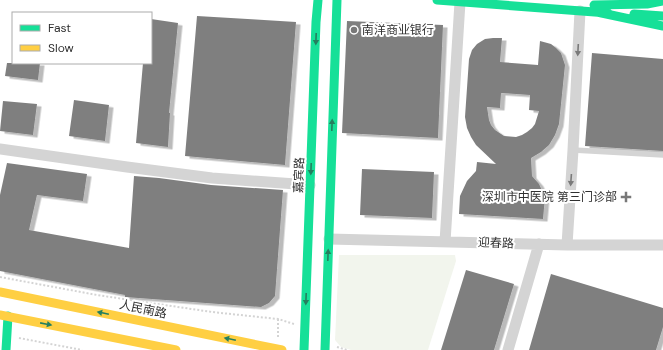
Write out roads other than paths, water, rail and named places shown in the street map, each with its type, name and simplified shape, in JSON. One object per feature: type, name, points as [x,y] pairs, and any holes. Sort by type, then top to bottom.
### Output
[{"type":"main road","name":"嘉宾路","points":[[304,350],[318,0]]},
{"type":"main road","points":[[325,350],[337,0]]},
{"type":"main road","points":[[437,0],[663,16]]},
{"type":"main road","points":[[558,9],[584,5],[647,4],[663,1]]},
{"type":"main road","points":[[597,12],[663,26]]},
{"type":"main road","name":"人民南路","points":[[0,292],[280,350]]},
{"type":"main road","points":[[6,350],[4,316],[176,350]]},
{"type":"street","points":[[446,242],[460,2]]},
{"type":"street","points":[[567,245],[580,11]]},
{"type":"street","points":[[0,149],[212,178],[310,185]]},
{"type":"street","name":"迎春路","points":[[329,239],[567,245],[663,245]]},
{"type":"street","points":[[508,350],[539,244]]},
{"type":"lane","points":[[573,150],[663,155]]},
{"type":"place","name":"南洋商业银行","points":[[354,30]]},
{"type":"place","name":"深圳市中医院 第三门诊部","points":[[626,197]]}]
